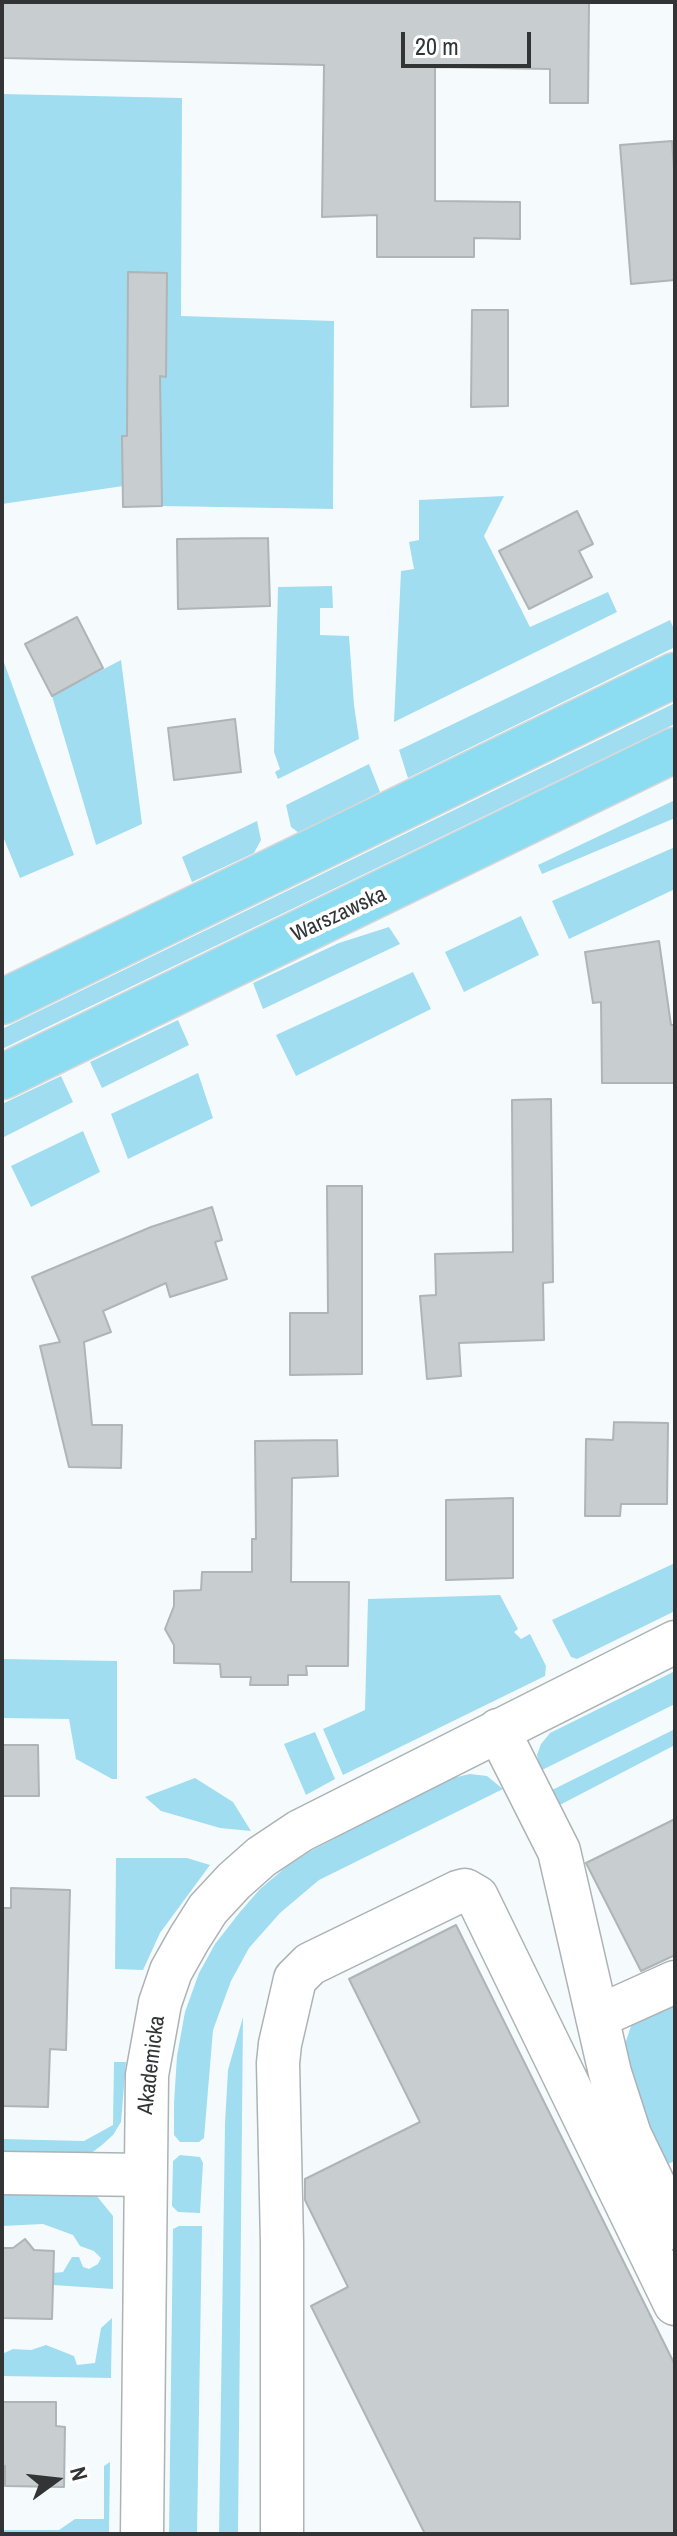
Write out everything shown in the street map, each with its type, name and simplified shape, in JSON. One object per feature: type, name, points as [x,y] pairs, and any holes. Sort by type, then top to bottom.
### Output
[{"type":"main road","points":[[2,1002],[675,675]]},
{"type":"main road","name":"Warszawska","points":[[2,1077],[675,750]]},
{"type":"street","name":"Akademicka","points":[[142,2534],[147,2075],[160,2003],[171,1971],[208,1909],[261,1857],[300,1831],[675,1642]]},
{"type":"street","points":[[498,1730],[559,1851],[610,2073],[630,2135],[675,2228]]},
{"type":"street","points":[[282,2534],[282,2243],[278,2063],[295,1979],[310,1964],[458,1892],[465,1890],[477,1897],[675,2304]]},
{"type":"street","points":[[597,2017],[675,1982]]},
{"type":"street","points":[[2,2173],[145,2175]]},
{"type":"shaded area","points":[[2,94],[182,98],[181,316],[334,321],[333,509],[162,506],[160,435],[122,436],[123,486],[2,504]]},
{"type":"shaded area","points":[[504,496],[484,536],[530,627],[608,592],[617,612],[394,722],[401,571],[414,569],[409,542],[419,540],[419,500]]},
{"type":"shaded area","points":[[332,586],[333,608],[320,608],[320,635],[349,636],[359,739],[278,779],[275,772],[280,769],[274,752],[278,587]]},
{"type":"shaded area","points":[[670,620],[675,631],[675,647],[408,778],[399,750]]},
{"type":"shaded area","points":[[2,657],[74,855],[20,878],[2,834]]},
{"type":"shaded area","points":[[121,660],[142,824],[96,845],[52,696]]},
{"type":"shaded area","points":[[675,703],[675,724],[2,1049],[2,1029]]},
{"type":"shaded area","points":[[369,764],[380,792],[299,833],[291,827],[286,805]]},
{"type":"shaded area","points":[[675,800],[675,818],[542,874],[538,865]]},
{"type":"shaded area","points":[[257,821],[261,840],[254,853],[192,882],[182,857]]},
{"type":"shaded area","points":[[675,847],[675,889],[569,939],[552,901]]},
{"type":"shaded area","points":[[521,916],[539,955],[464,992],[445,952]]},
{"type":"shaded area","points":[[389,927],[400,944],[263,1009],[253,983],[339,943]]},
{"type":"shaded area","points":[[413,972],[431,1009],[296,1076],[276,1035]]},
{"type":"shaded area","points":[[178,1020],[189,1045],[102,1088],[90,1062]]},
{"type":"shaded area","points":[[198,1073],[213,1118],[128,1159],[111,1114]]},
{"type":"shaded area","points":[[61,1076],[73,1102],[2,1138],[2,1104]]},
{"type":"shaded area","points":[[83,1131],[100,1172],[31,1207],[11,1166]]},
{"type":"shaded area","points":[[675,1563],[675,1611],[577,1659],[571,1657],[552,1620]]},
{"type":"shaded area","points":[[500,1595],[518,1629],[514,1632],[521,1639],[530,1634],[546,1666],[545,1676],[343,1775],[323,1729],[365,1710],[368,1599]]},
{"type":"shaded area","points":[[2,1659],[117,1661],[117,1779],[76,1759],[69,1719],[2,1718]]},
{"type":"shaded area","points":[[675,1671],[675,1704],[540,1771],[537,1755],[550,1733]]},
{"type":"shaded area","points":[[675,1729],[675,1745],[554,1808],[548,1792]]},
{"type":"shaded area","points":[[315,1732],[335,1779],[306,1795],[284,1744]]},
{"type":"shaded area","points":[[470,1774],[487,1776],[503,1789],[319,1880],[280,1913],[249,1948],[231,1981],[213,2030],[204,2138],[199,2142],[180,2142],[174,2135],[174,2103],[177,2056],[185,2012],[199,1973],[215,1944],[240,1912],[260,1889],[309,1852],[448,1779]]},
{"type":"shaded area","points":[[195,1778],[233,1802],[251,1831],[220,1828],[161,1811],[145,1797]]},
{"type":"shaded area","points":[[116,1858],[187,1858],[210,1865],[160,1933],[143,1970],[115,1969]]},
{"type":"shaded area","points":[[675,1999],[675,2161],[661,2167],[623,2066],[625,2044],[632,2023]]},
{"type":"shaded area","points":[[243,2017],[238,2534],[219,2534],[225,2123],[228,2070]]},
{"type":"shaded area","points":[[114,2062],[126,2062],[121,2122],[102,2145],[90,2154],[2,2155],[2,2139],[84,2141],[113,2125]]},
{"type":"shaded area","points":[[180,2155],[200,2157],[203,2163],[200,2213],[178,2212],[172,2206],[173,2161]]},
{"type":"shaded area","points":[[2,2192],[96,2195],[113,2216],[113,2289],[53,2285],[53,2273],[63,2272],[72,2257],[79,2257],[83,2267],[89,2269],[101,2258],[94,2251],[80,2246],[73,2235],[43,2224],[2,2226]]},
{"type":"shaded area","points":[[202,2226],[197,2534],[169,2534],[173,2229]]},
{"type":"shaded area","points":[[112,2318],[111,2378],[2,2376],[2,2354],[13,2349],[31,2350],[46,2345],[74,2356],[77,2365],[95,2363],[101,2328]]},
{"type":"shaded area","points":[[110,2462],[109,2534],[2,2534],[2,2530],[59,2530],[75,2519],[104,2519],[104,2466]]},
{"type":"building","points":[[2,2],[589,2],[588,103],[550,103],[550,69],[435,67],[435,201],[520,202],[520,239],[474,238],[474,257],[377,257],[377,215],[322,217],[324,65],[2,58]]},
{"type":"building","points":[[672,141],[675,280],[631,284],[620,145]]},
{"type":"building","points":[[128,272],[167,273],[166,377],[160,376],[162,506],[123,507],[122,436],[127,436]]},
{"type":"building","points":[[472,310],[508,310],[508,406],[471,407]]},
{"type":"building","points":[[577,511],[593,544],[579,551],[592,577],[529,609],[499,551]]},
{"type":"building","points":[[268,538],[270,606],[178,609],[177,539]]},
{"type":"building","points":[[77,617],[103,668],[52,696],[25,644]]},
{"type":"building","points":[[235,719],[241,772],[174,780],[168,728]]},
{"type":"building","points":[[659,941],[671,1025],[675,1025],[675,1083],[602,1083],[601,1002],[593,1003],[585,952]]},
{"type":"building","points":[[551,1099],[553,1282],[543,1283],[544,1340],[459,1343],[461,1376],[427,1379],[420,1296],[436,1295],[435,1254],[513,1252],[512,1100]]},
{"type":"building","points":[[327,1186],[362,1186],[362,1374],[290,1375],[290,1313],[328,1313]]},
{"type":"building","points":[[212,1207],[222,1240],[215,1242],[227,1279],[170,1297],[166,1283],[103,1311],[111,1332],[84,1342],[92,1425],[122,1425],[121,1468],[69,1467],[40,1346],[60,1342],[32,1277],[151,1227]]},
{"type":"building","points":[[614,1422],[668,1423],[667,1504],[621,1504],[620,1516],[585,1516],[586,1439],[613,1440]]},
{"type":"building","points":[[337,1440],[338,1476],[292,1478],[291,1582],[349,1582],[348,1666],[306,1666],[307,1675],[288,1675],[288,1685],[250,1685],[251,1677],[221,1677],[220,1664],[174,1663],[174,1645],[165,1629],[174,1606],[174,1591],[201,1590],[202,1572],[252,1572],[252,1539],[256,1539],[255,1441]]},
{"type":"building","points":[[513,1498],[513,1578],[446,1580],[446,1500]]},
{"type":"building","points":[[2,1745],[38,1745],[39,1796],[2,1796]]},
{"type":"building","points":[[675,1819],[675,1955],[641,1971],[586,1863]]},
{"type":"building","points":[[11,1888],[70,1890],[66,2050],[50,2049],[48,2107],[2,2106],[2,1908],[11,1908]]},
{"type":"building","points":[[456,1925],[675,2365],[675,2534],[425,2534],[311,2306],[348,2287],[305,2200],[305,2179],[420,2122],[349,1979]]},
{"type":"building","points":[[25,2239],[34,2250],[54,2251],[52,2319],[2,2318],[2,2248],[13,2248]]},
{"type":"building","points":[[2,2402],[56,2402],[56,2426],[65,2427],[64,2487],[5,2486]]}]
